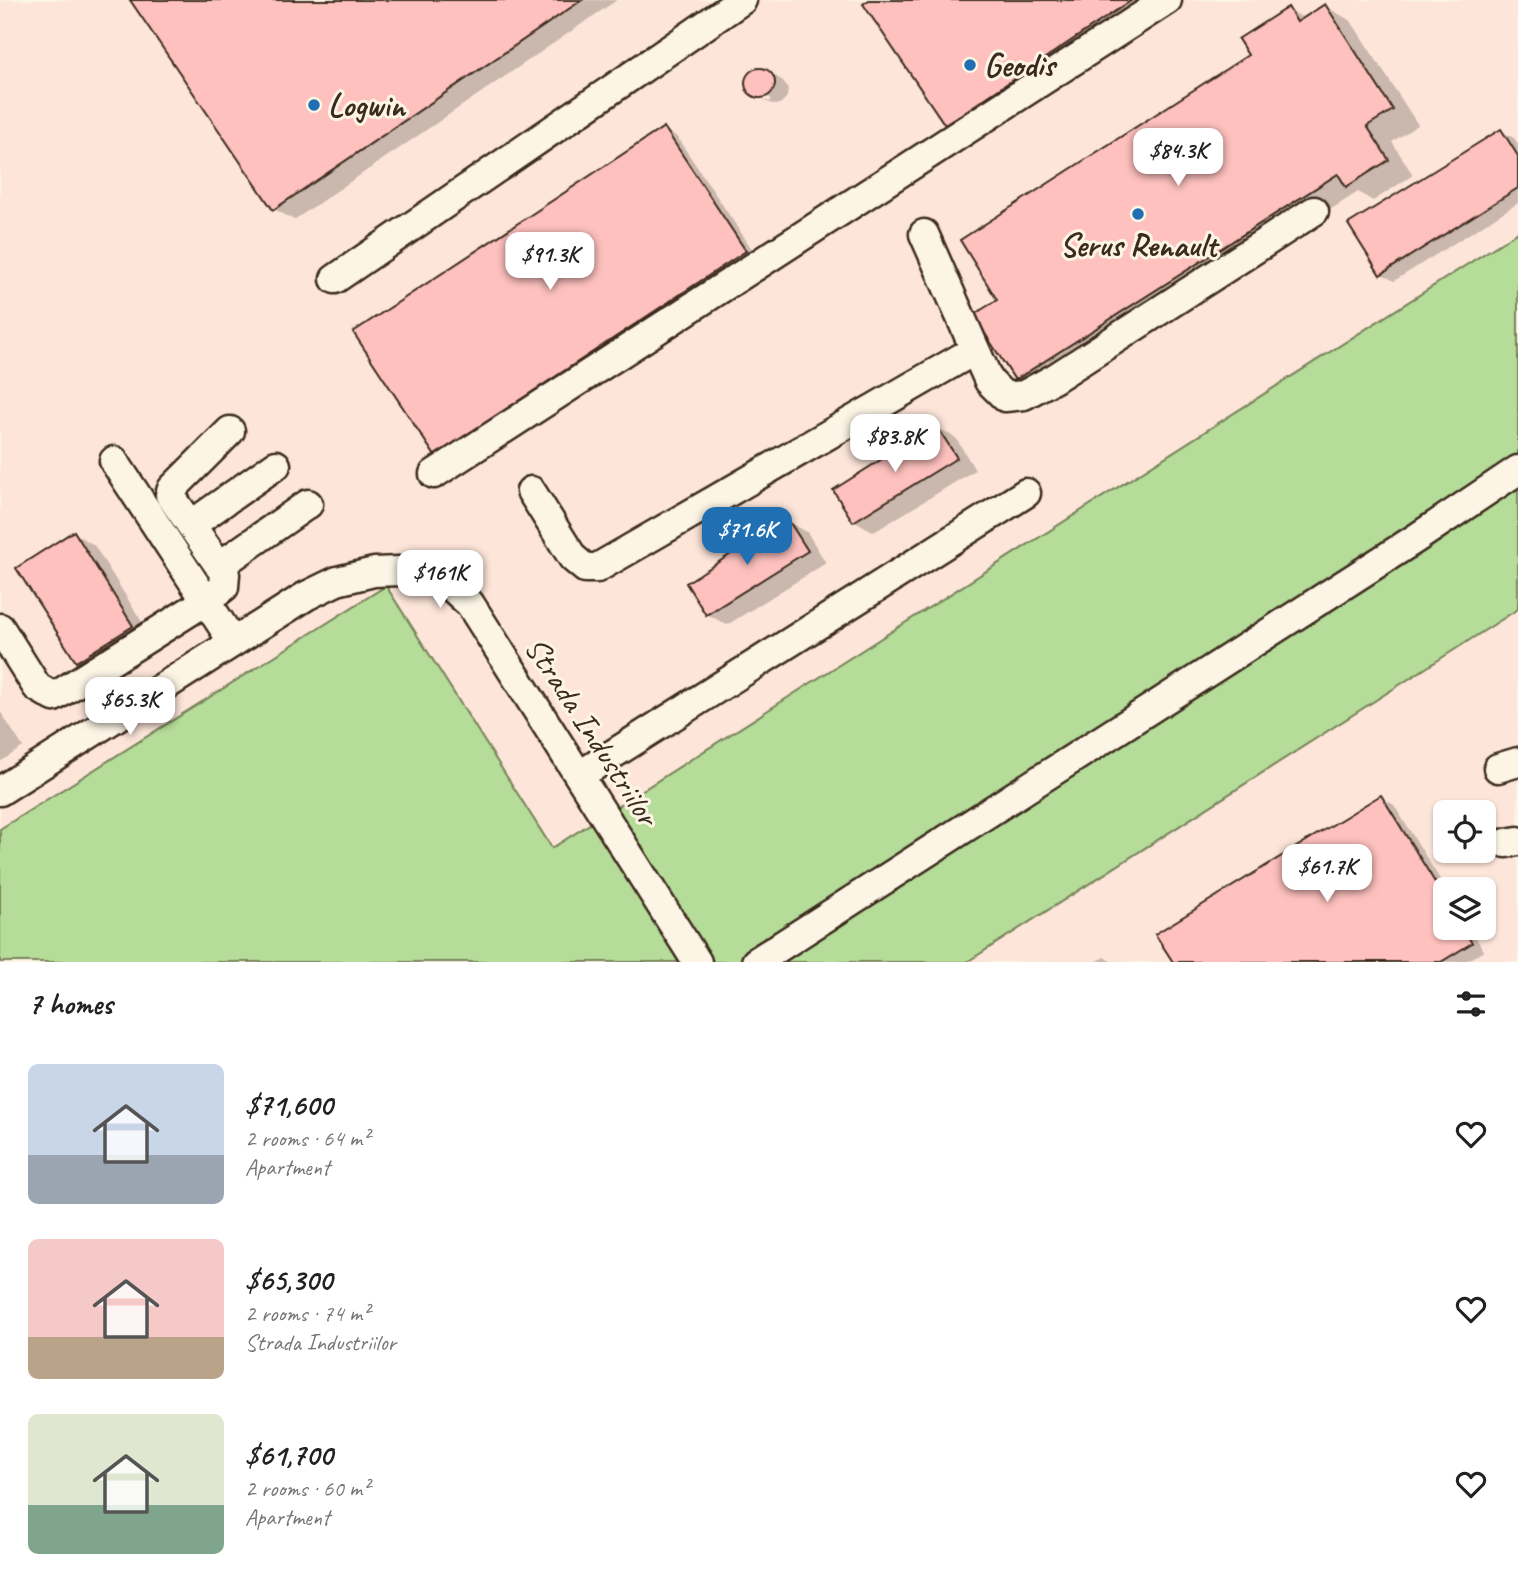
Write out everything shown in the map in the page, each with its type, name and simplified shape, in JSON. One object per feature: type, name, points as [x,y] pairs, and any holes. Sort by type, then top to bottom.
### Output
[{"type":"street","points":[[335,279],[742,0]]},
{"type":"street","points":[[434,474],[1167,0]]},
{"type":"street","points":[[924,234],[989,382],[1005,397],[1024,395],[1055,378],[1314,211]]},
{"type":"street","points":[[531,491],[573,558],[585,568],[597,568],[975,350]]},
{"type":"street","points":[[0,628],[37,687],[54,697],[224,587],[225,574],[170,495],[172,489],[230,431]]},
{"type":"street","points":[[114,461],[233,642]]},
{"type":"street","points":[[191,525],[276,465]]},
{"type":"street","points":[[756,962],[1518,470]]},
{"type":"street","points":[[580,775],[1026,493]]},
{"type":"street","points":[[219,566],[308,504]]},
{"type":"street","name":"Strada Industriilor","points":[[0,791],[306,596],[337,581],[374,572],[422,574],[448,584],[470,604],[697,962]]},
{"type":"shaded area","points":[[0,0],[1518,0],[1518,962],[624,962],[386,586],[0,829]]},
{"type":"green space","points":[[1518,232],[1518,609],[967,962],[0,962],[0,829],[386,586],[552,848]]},
{"type":"building","name":"Logwin","points":[[130,0],[582,0],[273,210]]},
{"type":"building","name":"Geodis","points":[[869,0],[1132,0],[945,125],[863,4]]},
{"type":"building","name":"Serus Renault","points":[[1325,4],[1393,110],[1367,126],[1389,160],[1346,187],[1338,174],[1015,380],[973,315],[997,300],[960,240],[1248,55],[1238,39],[1288,7],[1297,22]]},
{"type":"building","points":[[760,68],[771,72],[775,83],[771,94],[760,98],[749,94],[745,83],[749,72]]},
{"type":"building","points":[[664,127],[746,251],[435,456],[353,332]]},
{"type":"building","points":[[1501,129],[1518,156],[1518,188],[1380,275],[1348,224]]},
{"type":"building","points":[[936,425],[957,458],[853,522],[833,490]]},
{"type":"building","points":[[787,518],[808,551],[706,615],[686,583]]},
{"type":"building","points":[[74,531],[133,626],[76,662],[16,568]]},
{"type":"building","points":[[1381,795],[1433,879],[1433,940],[1470,940],[1472,943],[1441,962],[1173,962],[1155,934]]},
{"type":"place","name":"Geodis","points":[[970,65]]},
{"type":"place","name":"Logwin","points":[[314,105]]},
{"type":"place","name":"Serus Renault","points":[[1138,214]]}]
